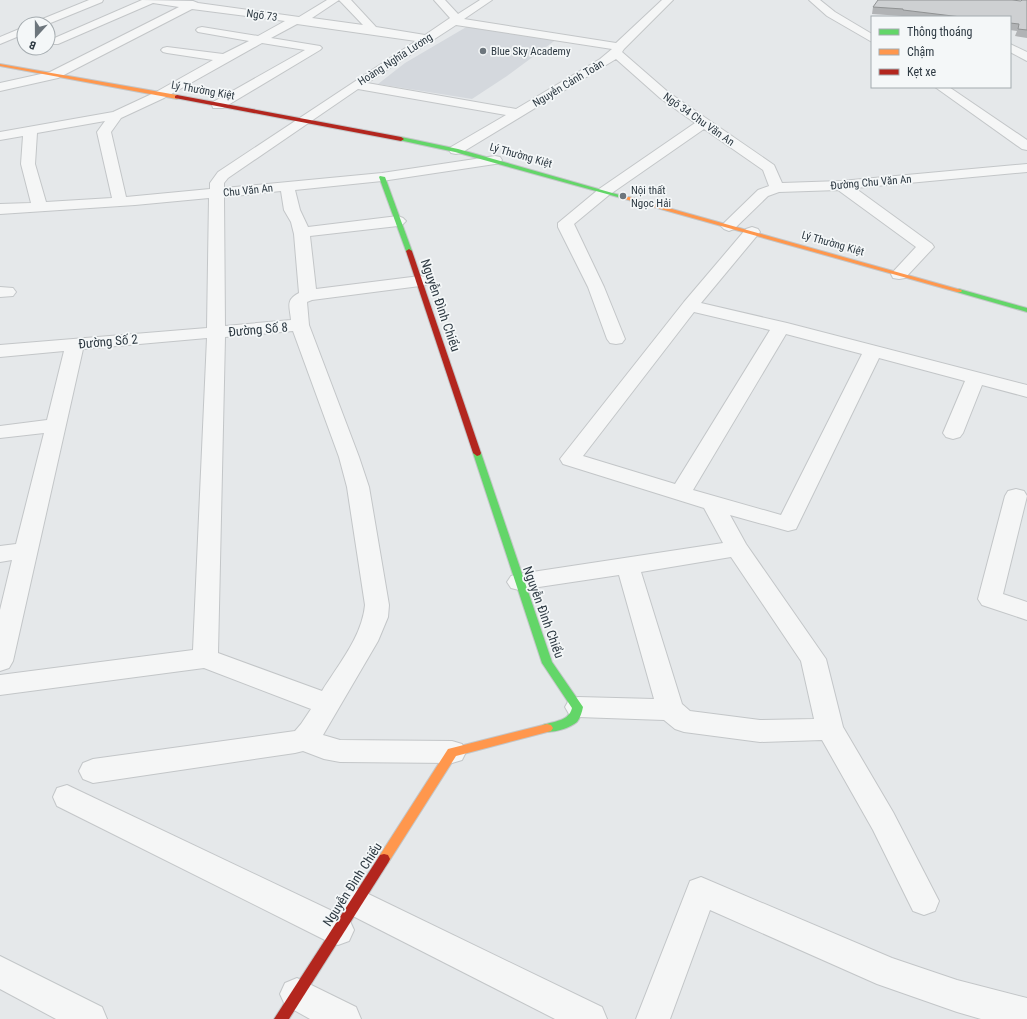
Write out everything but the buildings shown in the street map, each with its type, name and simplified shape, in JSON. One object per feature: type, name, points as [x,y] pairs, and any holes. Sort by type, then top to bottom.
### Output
[{"type":"street","points":[[56,17],[98,0]]},
{"type":"street","points":[[56,39],[152,0]]},
{"type":"street","name":"Ngõ 73","points":[[152,0],[196,3],[426,39]]},
{"type":"street","points":[[0,136],[116,115],[160,95],[224,58],[334,0]]},
{"type":"street","points":[[344,0],[372,30]]},
{"type":"street","points":[[439,0],[455,20],[617,50]]},
{"type":"street","name":"Hoàng Nghĩa Lương","points":[[205,658],[216,332],[217,183],[223,175],[304,120],[487,0]]},
{"type":"street","name":"Nguyễn Cảnh Toàn","points":[[456,150],[604,62],[668,0]]},
{"type":"street","points":[[814,0],[831,14],[871,38]]},
{"type":"street","points":[[0,87],[54,75],[196,3]]},
{"type":"street","points":[[202,30],[316,48],[218,105]]},
{"type":"street","points":[[0,41],[16,37]]},
{"type":"street","points":[[56,42],[101,50]]},
{"type":"street","points":[[1011,46],[1027,45]]},
{"type":"street","points":[[1011,47],[1027,57]]},
{"type":"street","points":[[167,50],[224,58]]},
{"type":"street","name":"Ngõ 34 Chu Văn An","points":[[617,50],[664,95],[769,168],[777,188]]},
{"type":"street","name":"Lý Thường Kiệt","points":[[0,64],[160,95],[304,120],[456,150],[1027,310]]},
{"type":"street","points":[[356,85],[518,114]]},
{"type":"street","points":[[943,88],[1027,146]]},
{"type":"street","points":[[116,115],[104,132],[120,202]]},
{"type":"street","points":[[616,339],[596,288],[566,227],[568,220],[604,192],[703,123]]},
{"type":"street","points":[[30,131],[28,164],[40,207]]},
{"type":"street","name":"Chu Văn An","points":[[0,209],[120,202],[217,194],[382,177],[495,160]]},
{"type":"street","name":"Đường Chu Văn An","points":[[729,226],[763,193],[777,188],[841,185],[1027,168]]},
{"type":"street","name":"Nguyễn Đình Chiểu","points":[[382,177],[420,281],[547,663],[578,707]]},
{"type":"street","points":[[841,185],[926,247],[898,274]]},
{"type":"street","points":[[287,187],[292,210],[299,222],[302,234],[308,294]]},
{"type":"street","points":[[302,234],[308,230],[398,221]]},
{"type":"street","points":[[752,232],[690,306],[570,459],[788,524],[873,351]]},
{"type":"street","points":[[93,771],[295,742],[304,739],[311,732],[371,630],[376,617],[377,605],[358,487],[349,457],[300,325],[298,300],[308,294],[420,281]]},
{"type":"street","points":[[690,306],[781,327],[1027,391]]},
{"type":"street","name":"Đường Số 8","points":[[216,332],[300,325]]},
{"type":"street","points":[[680,492],[781,327]]},
{"type":"street","name":"Đường Số 2","points":[[0,351],[216,332]]},
{"type":"street","points":[[0,661],[75,344]]},
{"type":"street","points":[[952,433],[976,378]]},
{"type":"street","points":[[0,432],[56,425]]},
{"type":"street","points":[[1016,496],[990,599],[1027,611]]},
{"type":"street","points":[[712,502],[737,548],[813,659],[830,729],[883,821],[924,901]]},
{"type":"street","points":[[519,582],[737,548]]},
{"type":"street","points":[[0,554],[26,551]]},
{"type":"street","points":[[628,566],[670,710],[684,721],[760,731],[830,729]]},
{"type":"street","points":[[0,685],[205,658],[327,704]]},
{"type":"street","points":[[304,739],[324,748],[340,751],[452,752],[572,721],[577,714],[578,707],[670,710]]},
{"type":"street","name":"Nguyễn Đình Chiểu","points":[[289,1006],[452,752]]},
{"type":"street","points":[[67,797],[338,930]]},
{"type":"street","points":[[653,1019],[701,892],[889,973],[957,996],[1027,1015]]},
{"type":"street","points":[[356,902],[590,1019]]},
{"type":"street","points":[[0,972],[90,1019]]},
{"type":"street","points":[[289,1006],[344,1019]]},
{"type":"shaded area","name":"Blue Sky Academy","points":[[468,26],[557,39],[507,76],[472,99],[378,84],[405,63]]},
{"type":"traffic: fast","points":[[401,139],[456,150],[627,198]]},
{"type":"traffic: fast","points":[[382,177],[409,251]]},
{"type":"traffic: fast","points":[[959,291],[1027,310]]},
{"type":"traffic: fast","points":[[477,453],[547,663],[578,707],[577,713],[571,720],[547,728]]},
{"type":"traffic: slow","points":[[0,65],[177,97]]},
{"type":"traffic: slow","points":[[627,198],[959,291]]},
{"type":"traffic: slow","points":[[384,859],[452,752],[547,728]]},
{"type":"traffic: jam","points":[[177,97],[401,139]]},
{"type":"traffic: jam","points":[[409,251],[477,453]]},
{"type":"traffic: jam","points":[[281,1019],[384,859]]},
{"type":"place","name":"Blue Sky Academy","points":[[483,51]]},
{"type":"place","name":"Nội thất Ngọc Hải","points":[[623,196]]}]
